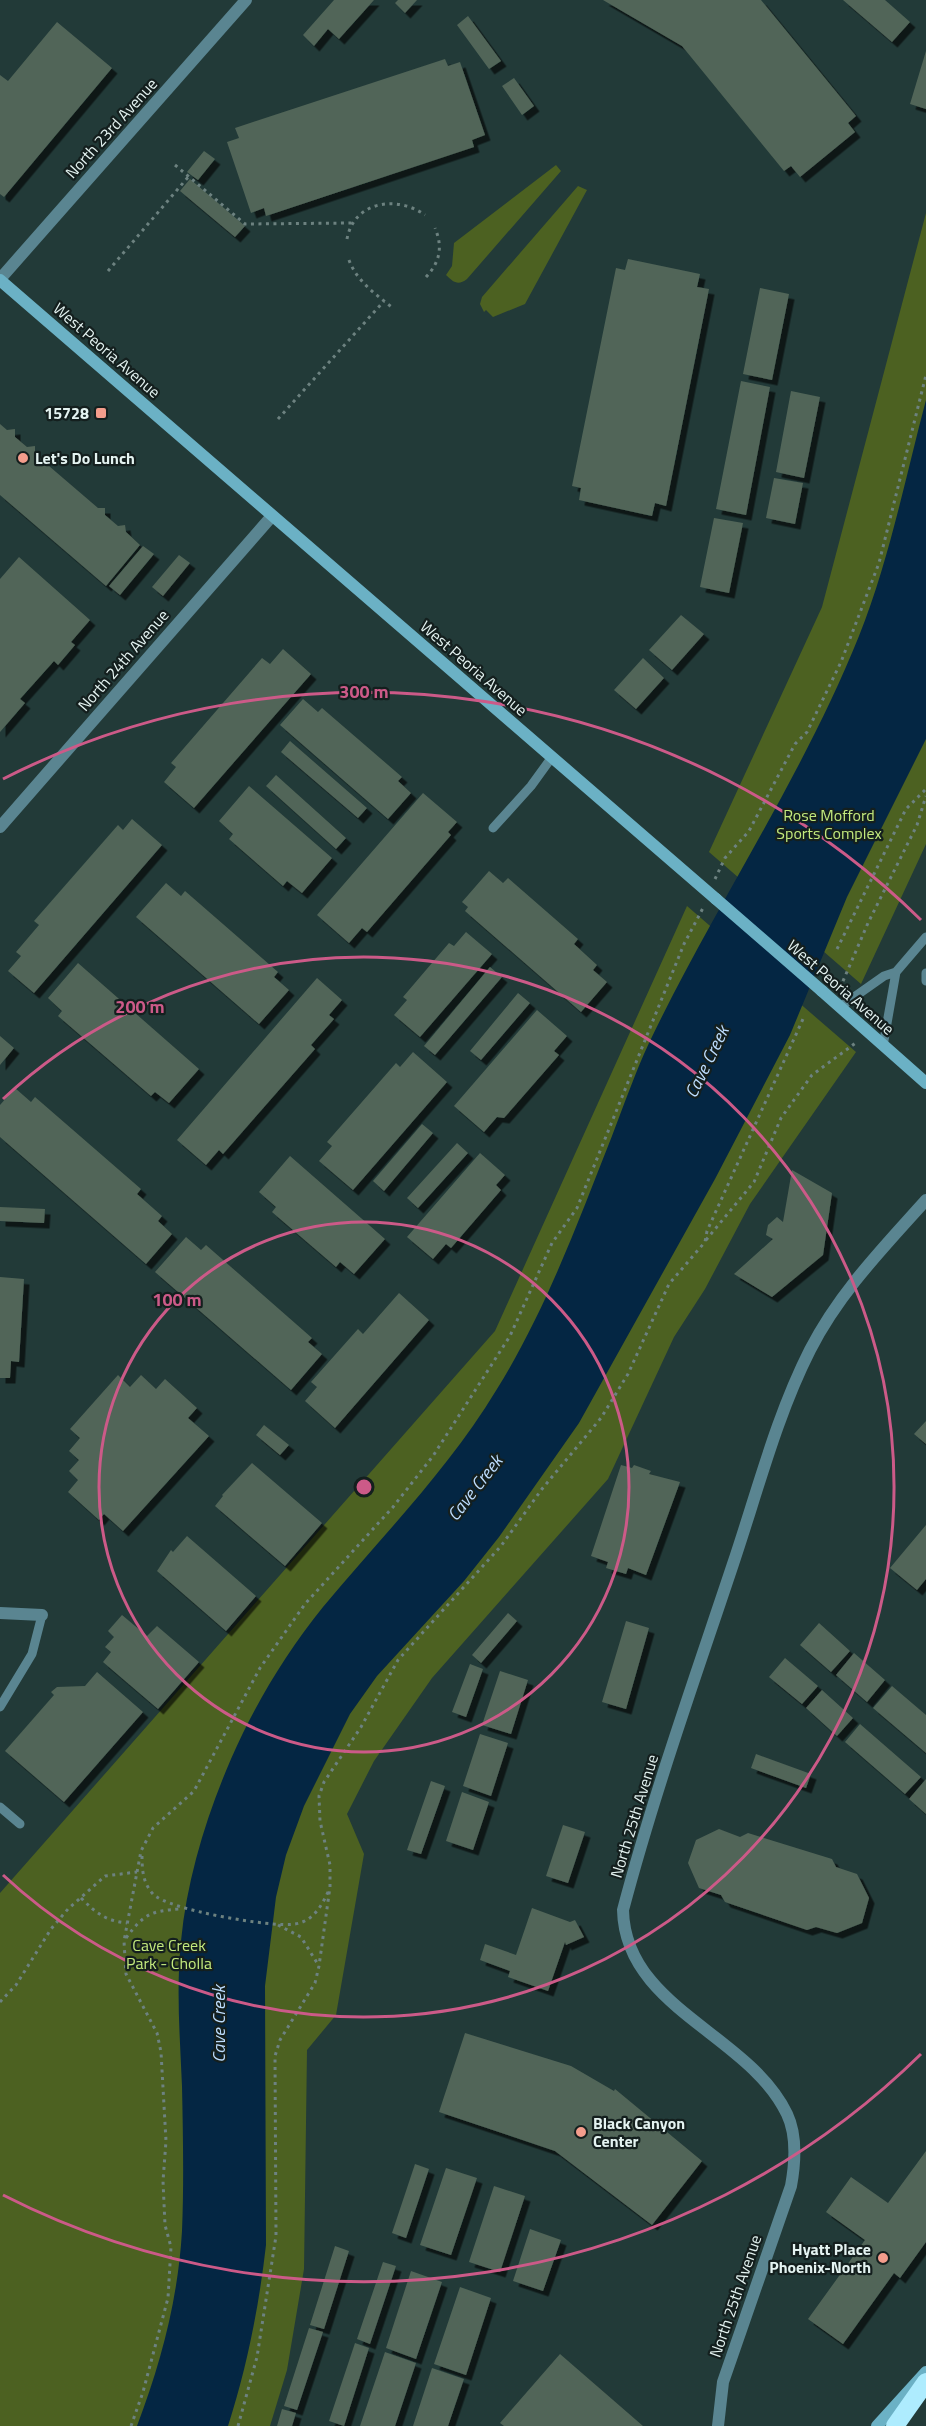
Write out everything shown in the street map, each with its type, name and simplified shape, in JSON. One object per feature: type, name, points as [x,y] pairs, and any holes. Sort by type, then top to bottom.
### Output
[{"type":"highway","points":[[895,2426],[926,2382]]},
{"type":"main road","name":"West Peoria Avenue","points":[[0,279],[926,1083]]},
{"type":"main road","points":[[877,2426],[926,2372]]},
{"type":"street","name":"North 23rd Avenue","points":[[0,279],[246,0]]},
{"type":"street","name":"North 24th Avenue","points":[[0,827],[272,516]]},
{"type":"street","name":"North 25th Avenue","points":[[718,2426],[723,2382],[791,2187],[795,2161],[788,2116],[771,2088],[750,2066],[656,1988],[632,1951],[623,1928],[623,1910],[704,1650],[790,1395],[810,1351],[832,1312],[860,1273],[926,1200]]},
{"type":"street","points":[[0,1613],[42,1615]]},
{"type":"lane","points":[[493,828],[531,786],[552,757]]},
{"type":"lane","points":[[883,1046],[896,972],[926,937]]},
{"type":"lane","points":[[837,1005],[884,976],[896,972]]},
{"type":"lane","points":[[926,973],[926,981]]},
{"type":"lane","points":[[0,1707],[32,1654],[42,1615]]},
{"type":"lane","points":[[0,1807],[20,1824]]},
{"type":"path","points":[[175,165],[245,224],[354,223]]},
{"type":"path","points":[[108,271],[189,177]]},
{"type":"path","points":[[347,239],[359,213],[383,203],[398,202],[425,215]]},
{"type":"path","points":[[426,278],[435,267],[439,254],[441,242],[435,228]]},
{"type":"path","points":[[349,260],[353,270],[365,285],[394,309]]},
{"type":"path","points":[[278,419],[384,300]]},
{"type":"path","points":[[713,896],[725,858],[749,831],[795,744],[807,732],[858,623],[879,563],[926,375]]},
{"type":"path","points":[[837,949],[906,809],[926,789]]},
{"type":"path","points":[[837,1005],[868,923],[916,825],[926,796]]},
{"type":"path","points":[[131,2426],[143,2392],[168,2298],[171,2247],[165,2225],[163,2181],[166,2141],[161,2052],[157,2033],[126,1974],[124,1941],[141,1851],[153,1828],[194,1791],[206,1774],[243,1698],[305,1604],[416,1478],[488,1371],[514,1326],[552,1243],[577,1208],[684,945],[698,922]]},
{"type":"path","points":[[705,1242],[707,1231],[803,1020]]},
{"type":"path","points":[[238,2426],[257,2357],[276,2236],[275,2056],[279,2040],[315,1983],[330,1887],[330,1865],[319,1808],[319,1796],[329,1772],[356,1735],[398,1660],[501,1546],[542,1489],[601,1418],[628,1374],[669,1284],[754,1182],[781,1118],[812,1076],[869,1033]]},
{"type":"path","points":[[141,1851],[143,1877],[152,1893],[162,1902],[181,1909],[274,1924],[296,1924],[318,1911],[330,1887]]},
{"type":"path","points":[[0,2002],[16,1985],[51,1929],[81,1898],[105,1876],[137,1872]]},
{"type":"path","points":[[81,1898],[98,1915],[111,1921],[128,1923]]},
{"type":"path","points":[[124,1941],[139,1922],[152,1911],[181,1909]]},
{"type":"path","points":[[274,1924],[289,1929],[301,1937],[312,1951],[319,1966]]},
{"type":"green space","points":[[556,165],[561,171],[467,279],[461,282],[451,280],[446,275],[452,266],[454,243]]},
{"type":"green space","points":[[578,186],[587,190],[525,304],[493,317],[486,310],[484,312],[480,304],[482,297]]},
{"type":"green space","name":"Rose Mofford Sports Complex","points":[[926,213],[926,844],[861,984],[709,852],[822,607]]},
{"type":"green space","name":"Cave Creek Park - Cholla","points":[[687,906],[856,1052],[750,1204],[705,1289],[674,1337],[608,1479],[432,1678],[374,1761],[347,1814],[364,1854],[336,2015],[307,2050],[304,2269],[287,2370],[270,2426],[0,2426],[0,1893],[495,1331]]},
{"type":"water","name":"Cave Creek","points":[[926,400],[926,739],[847,897],[790,1035],[715,1179],[579,1423],[499,1537],[464,1581],[377,1676],[350,1714],[304,1806],[286,1855],[276,1897],[265,1986],[266,2245],[247,2359],[228,2426],[137,2426],[161,2355],[177,2281],[183,2195],[179,2032],[181,1941],[193,1871],[222,1781],[250,1719],[296,1642],[458,1447],[497,1389],[531,1328],[574,1233],[649,1043],[702,941],[785,791],[836,689],[859,636],[888,549]]},
{"type":"building","points":[[334,0],[374,0],[339,39],[328,29],[314,46],[303,35]]},
{"type":"building","points":[[398,0],[417,0],[405,13],[395,3]]},
{"type":"building","points":[[603,0],[761,0],[856,116],[848,123],[855,132],[800,177],[791,166],[784,171],[682,46]]},
{"type":"building","points":[[843,0],[885,0],[910,22],[892,42]]},
{"type":"building","points":[[468,16],[501,61],[489,69],[457,25]]},
{"type":"building","points":[[57,22],[112,68],[4,197],[0,194],[0,75],[8,81]]},
{"type":"building","points":[[926,51],[926,109],[910,104]]},
{"type":"building","points":[[445,59],[448,66],[460,62],[485,135],[472,140],[474,147],[266,216],[264,208],[251,213],[227,142],[239,138],[235,128]]},
{"type":"building","points":[[514,78],[534,106],[522,115],[502,86]]},
{"type":"building","points":[[204,151],[215,159],[198,180],[187,172]]},
{"type":"building","points":[[190,179],[245,226],[235,237],[180,191]]},
{"type":"building","points":[[628,259],[700,274],[697,287],[709,289],[666,506],[655,503],[652,516],[579,500],[581,488],[572,486],[616,268],[625,270]]},
{"type":"building","points":[[760,288],[789,294],[772,380],[743,374]]},
{"type":"building","points":[[741,381],[770,387],[746,515],[716,509]]},
{"type":"building","points":[[791,391],[820,397],[804,478],[776,472]]},
{"type":"building","points":[[0,424],[7,430],[15,429],[15,437],[27,447],[35,446],[35,454],[98,508],[105,508],[105,515],[118,526],[125,525],[126,532],[140,545],[106,586],[0,495]]},
{"type":"building","points":[[774,478],[803,483],[795,524],[766,518]]},
{"type":"building","points":[[714,518],[743,523],[729,593],[700,587]]},
{"type":"building","points":[[143,546],[154,554],[120,595],[109,586]]},
{"type":"building","points":[[179,555],[190,563],[163,596],[152,587]]},
{"type":"building","points":[[19,557],[90,620],[71,642],[75,645],[58,665],[54,661],[20,699],[25,703],[0,732],[0,579]]},
{"type":"building","points":[[681,615],[704,634],[672,670],[649,650]]},
{"type":"building","points":[[283,649],[311,674],[194,808],[164,782],[176,767],[171,763],[262,658],[270,664]]},
{"type":"building","points":[[643,658],[664,678],[636,709],[614,690]]},
{"type":"building","points":[[303,699],[318,712],[322,708],[402,777],[398,781],[411,793],[388,819],[280,725]]},
{"type":"building","points":[[290,741],[367,808],[358,818],[281,752]]},
{"type":"building","points":[[276,775],[346,838],[336,849],[266,786]]},
{"type":"building","points":[[249,786],[332,858],[302,893],[287,881],[283,886],[229,839],[233,834],[219,821]]},
{"type":"building","points":[[423,793],[457,822],[448,832],[451,835],[367,932],[362,928],[349,943],[317,915]]},
{"type":"building","points":[[132,819],[162,845],[34,993],[8,971],[21,956],[16,952],[39,925],[34,921],[118,825],[123,830]]},
{"type":"building","points":[[489,871],[503,883],[508,878],[578,939],[574,944],[597,965],[593,970],[607,982],[581,1012],[465,911],[468,907],[462,902]]},
{"type":"building","points":[[166,883],[181,896],[185,891],[278,972],[274,977],[289,990],[259,1024],[136,917]]},
{"type":"building","points":[[466,932],[492,954],[420,1037],[394,1015],[407,1000],[403,997],[449,943],[454,946]]},
{"type":"building","points":[[78,963],[199,1069],[169,1103],[155,1092],[151,1096],[58,1016],[62,1011],[48,998]]},
{"type":"building","points":[[490,967],[502,977],[435,1055],[424,1046]]},
{"type":"building","points":[[317,978],[342,1000],[329,1015],[334,1019],[311,1045],[315,1049],[223,1154],[219,1150],[206,1165],[177,1140]]},
{"type":"building","points":[[518,993],[530,1003],[481,1060],[470,1051]]},
{"type":"building","points":[[537,1010],[567,1036],[554,1051],[559,1055],[504,1118],[497,1117],[484,1132],[454,1106]]},
{"type":"building","points":[[0,1036],[14,1048],[0,1065]]},
{"type":"building","points":[[413,1052],[447,1082],[353,1190],[319,1161],[332,1146],[327,1142],[396,1063],[400,1067]]},
{"type":"building","points":[[15,1088],[31,1102],[35,1097],[141,1189],[137,1194],[162,1216],[158,1221],[172,1234],[146,1264],[0,1137],[0,1105]]},
{"type":"building","points":[[422,1124],[433,1133],[384,1191],[373,1181]]},
{"type":"building","points":[[457,1143],[468,1153],[418,1208],[407,1198]]},
{"type":"building","points":[[480,1153],[505,1175],[496,1185],[501,1190],[451,1248],[446,1244],[433,1259],[407,1237]]},
{"type":"building","points":[[290,1156],[385,1239],[354,1274],[340,1262],[336,1267],[272,1212],[276,1207],[259,1192]]},
{"type":"building","points":[[792,1170],[832,1193],[823,1255],[772,1297],[734,1274],[773,1239],[766,1235],[768,1225],[777,1217],[783,1222]]},
{"type":"building","points":[[0,1207],[45,1209],[44,1223],[0,1221]]},
{"type":"building","points":[[186,1237],[201,1250],[206,1245],[312,1338],[308,1342],[322,1354],[291,1390],[155,1272]]},
{"type":"building","points":[[0,1277],[24,1279],[19,1362],[11,1361],[10,1378],[0,1378]]},
{"type":"building","points":[[399,1293],[429,1320],[335,1428],[305,1401],[317,1387],[311,1382],[358,1329],[363,1334]]},
{"type":"building","points":[[118,1375],[130,1387],[141,1375],[156,1389],[165,1379],[197,1408],[188,1418],[209,1436],[123,1531],[104,1514],[99,1520],[68,1492],[78,1480],[69,1471],[79,1460],[69,1451],[80,1438],[70,1429]]},
{"type":"building","points":[[926,1421],[926,1444],[914,1434]]},
{"type":"building","points":[[264,1425],[289,1445],[280,1455],[256,1435]]},
{"type":"building","points":[[252,1463],[322,1523],[285,1566],[215,1506],[222,1495]]},
{"type":"building","points":[[621,1465],[632,1468],[634,1465],[651,1471],[649,1474],[680,1482],[646,1575],[628,1568],[626,1574],[606,1568],[608,1562],[591,1556]]},
{"type":"building","points":[[926,1525],[926,1579],[917,1590],[890,1568]]},
{"type":"building","points":[[187,1536],[256,1596],[226,1631],[157,1571],[171,1550],[173,1552]]},
{"type":"building","points":[[508,1613],[517,1621],[481,1663],[472,1655]]},
{"type":"building","points":[[122,1615],[147,1636],[157,1626],[199,1662],[158,1709],[103,1662],[111,1652],[105,1647],[114,1637],[108,1631]]},
{"type":"building","points":[[626,1621],[649,1628],[626,1709],[602,1702]]},
{"type":"building","points":[[819,1623],[850,1651],[831,1672],[800,1645]]},
{"type":"building","points":[[854,1653],[885,1680],[867,1702],[836,1675]]},
{"type":"building","points":[[785,1658],[818,1686],[802,1704],[769,1677]]},
{"type":"building","points":[[470,1664],[483,1669],[466,1717],[452,1712]]},
{"type":"building","points":[[500,1671],[528,1680],[511,1734],[482,1725]]},
{"type":"building","points":[[97,1672],[143,1712],[64,1802],[5,1751],[54,1695],[51,1692],[57,1687],[85,1686]]},
{"type":"building","points":[[892,1686],[926,1715],[926,1753],[873,1708]]},
{"type":"building","points":[[822,1690],[853,1718],[837,1736],[806,1708]]},
{"type":"building","points":[[860,1724],[921,1777],[905,1794],[845,1742]]},
{"type":"building","points":[[480,1734],[508,1743],[491,1796],[463,1786]]},
{"type":"building","points":[[756,1754],[811,1774],[806,1788],[751,1768]]},
{"type":"building","points":[[926,1779],[926,1814],[909,1799]]},
{"type":"building","points":[[431,1781],[445,1786],[421,1854],[407,1850]]},
{"type":"building","points":[[462,1792],[489,1802],[473,1850],[446,1841]]},
{"type":"building","points":[[563,1825],[585,1832],[568,1883],[546,1876]]},
{"type":"building","points":[[719,1829],[740,1837],[748,1833],[832,1859],[836,1867],[857,1874],[869,1898],[862,1923],[837,1933],[816,1927],[807,1930],[725,1902],[721,1895],[699,1888],[688,1863],[696,1840]]},
{"type":"building","points":[[532,1908],[570,1922],[575,1920],[584,1937],[566,1945],[565,1942],[548,1991],[508,1977],[510,1971],[480,1960],[485,1944],[516,1955]]},
{"type":"building","name":"Black Canyon Center","points":[[465,2033],[571,2066],[614,2091],[615,2089],[702,2161],[652,2225],[555,2151],[439,2112]]},
{"type":"building","name":"Hyatt Place Phoenix-North","points":[[926,2151],[926,2242],[900,2278],[894,2273],[843,2344],[808,2319],[865,2240],[826,2212],[851,2177],[888,2203]]},
{"type":"building","points":[[415,2164],[429,2169],[406,2238],[392,2233]]},
{"type":"building","points":[[446,2168],[477,2178],[451,2255],[420,2245]]},
{"type":"building","points":[[494,2186],[525,2196],[500,2272],[469,2262]]},
{"type":"building","points":[[530,2229],[561,2240],[543,2291],[513,2281]]},
{"type":"building","points":[[335,2246],[349,2251],[324,2329],[310,2325]]},
{"type":"building","points":[[383,2262],[396,2266],[370,2344],[357,2339]]},
{"type":"building","points":[[411,2271],[442,2282],[416,2359],[386,2348]]},
{"type":"building","points":[[460,2287],[491,2298],[466,2375],[434,2364]]},
{"type":"building","points":[[309,2328],[323,2332],[297,2410],[284,2406]]},
{"type":"building","points":[[355,2343],[369,2348],[344,2426],[329,2421]]},
{"type":"building","points":[[385,2352],[416,2363],[395,2426],[360,2426]]},
{"type":"building","points":[[560,2354],[643,2426],[504,2426],[500,2423]]},
{"type":"building","points":[[432,2368],[464,2379],[448,2426],[413,2426]]},
{"type":"building","points":[[282,2409],[296,2413],[292,2426],[277,2426]]},
{"type":"place","name":"15728","points":[[101,413]]},
{"type":"place","name":"Let's Do Lunch","points":[[23,458]]},
{"type":"place","name":"Black Canyon Center","points":[[581,2132]]},
{"type":"place","name":"Hyatt Place Phoenix-North","points":[[883,2258]]}]
